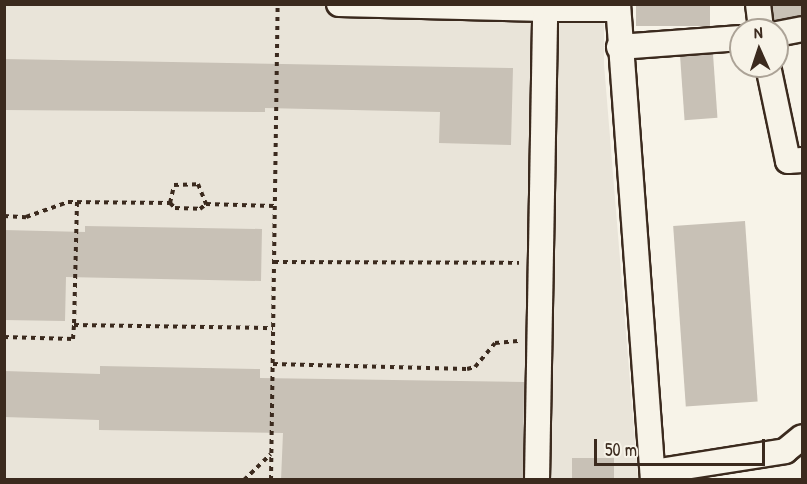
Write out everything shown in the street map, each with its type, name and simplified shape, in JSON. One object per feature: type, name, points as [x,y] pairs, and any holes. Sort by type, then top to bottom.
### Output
[{"type":"street","points":[[339,4],[618,7],[619,47],[653,476],[785,451],[802,437]]},
{"type":"street","points":[[537,480],[546,7]]},
{"type":"street","points":[[619,47],[729,39]]},
{"type":"street","points":[[771,78],[788,161],[802,160]]},
{"type":"path","points":[[271,480],[278,4]]},
{"type":"path","points":[[170,203],[177,184],[198,184],[206,204]]},
{"type":"path","points":[[4,216],[26,217],[52,206],[77,202],[170,203],[175,208],[200,209],[206,204],[275,206]]},
{"type":"path","points":[[4,337],[73,339],[77,202]]},
{"type":"path","points":[[274,262],[541,263]]},
{"type":"path","points":[[74,325],[273,328]]},
{"type":"path","points":[[273,364],[467,369],[475,367],[495,343],[539,341]]},
{"type":"path","points":[[244,480],[272,453]]},
{"type":"shaded area","points":[[4,5],[604,5],[604,64],[638,479],[5,479]]},
{"type":"building","points":[[636,4],[710,4],[710,26],[636,26]]},
{"type":"building","points":[[772,4],[802,4],[802,15],[774,18]]},
{"type":"building","points":[[713,54],[717,118],[685,120],[680,56]]},
{"type":"building","points":[[4,59],[513,68],[511,145],[439,143],[440,112],[265,108],[265,112],[4,110]]},
{"type":"building","points":[[745,221],[758,402],[686,407],[673,226]]},
{"type":"building","points":[[85,226],[262,229],[261,281],[66,277],[65,321],[4,320],[4,230],[85,232]]},
{"type":"building","points":[[100,366],[260,369],[260,378],[524,382],[523,480],[281,480],[283,433],[99,430],[99,420],[4,417],[4,371],[100,374]]},
{"type":"building","points":[[572,458],[614,458],[614,480],[572,480]]}]
